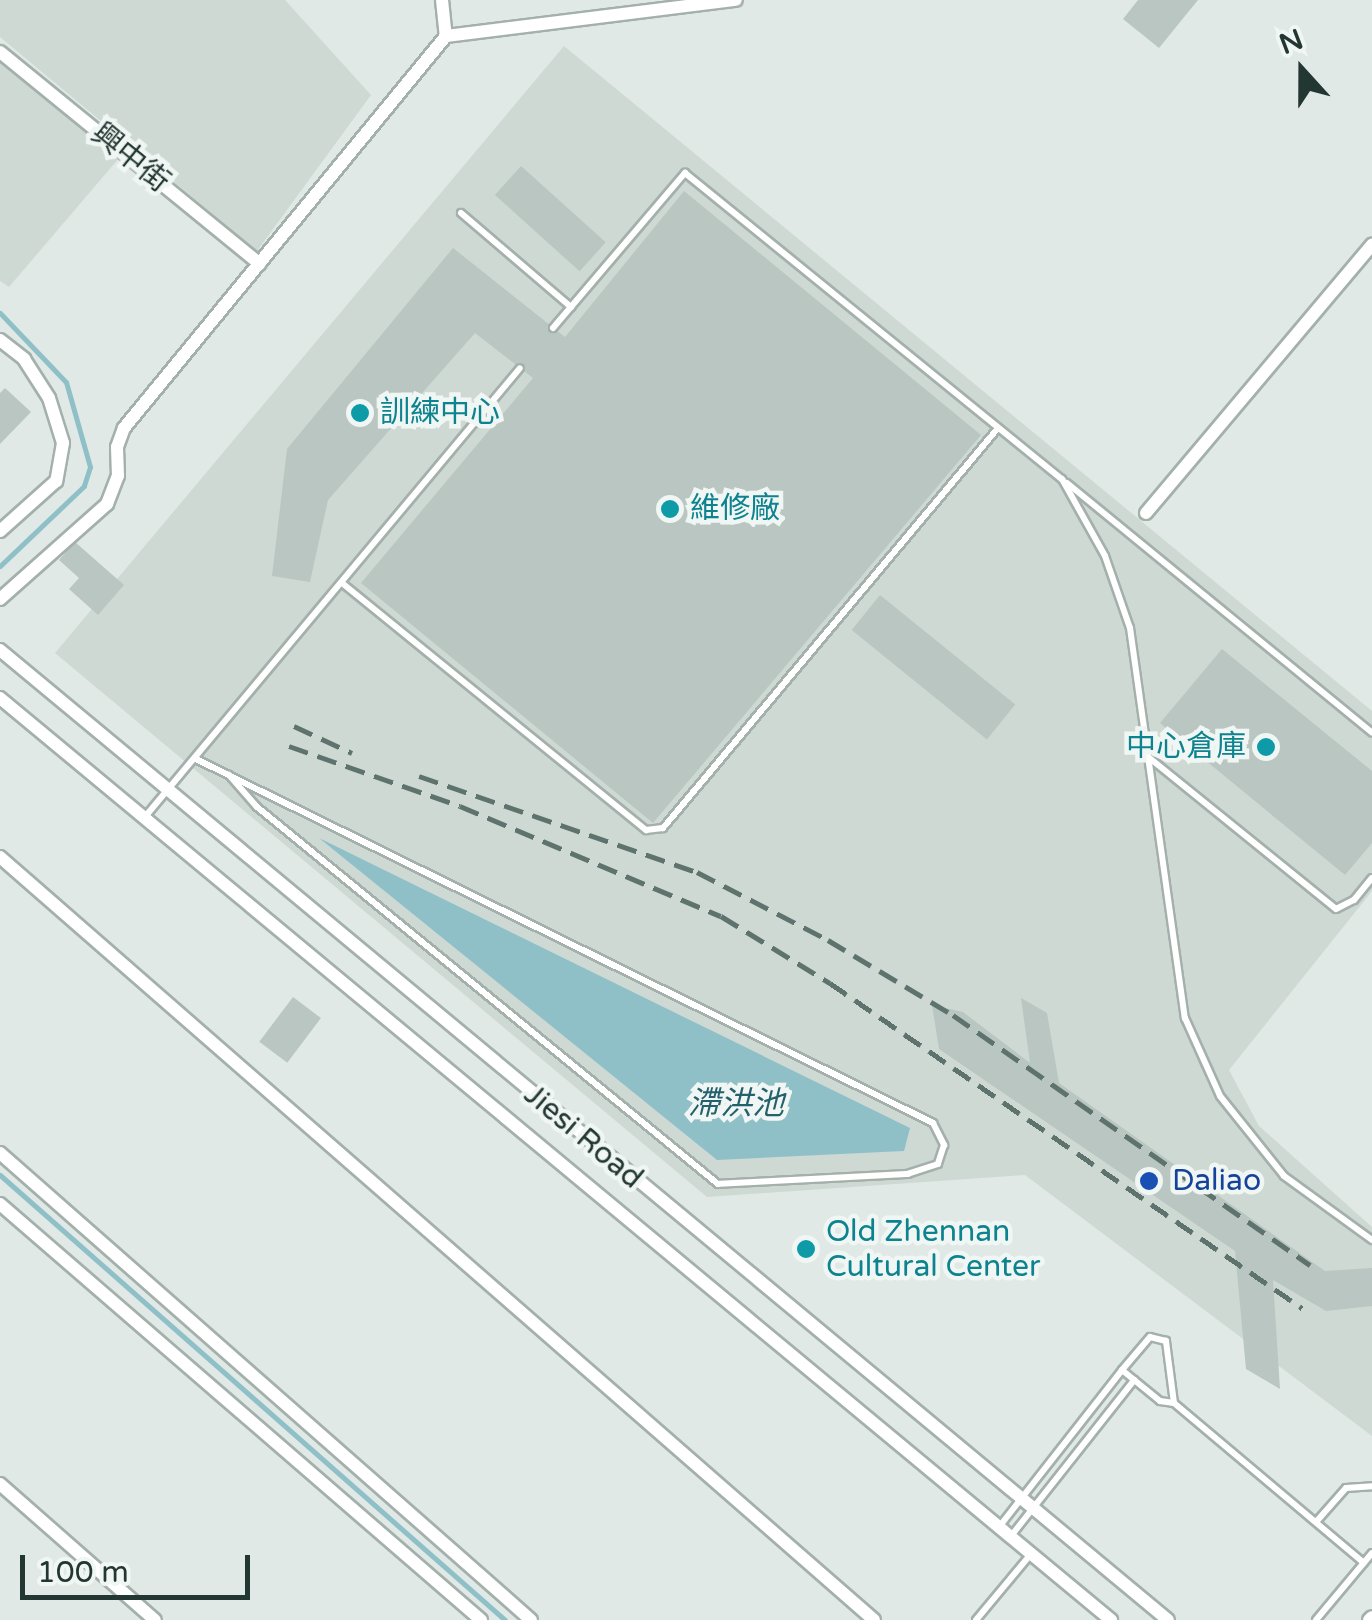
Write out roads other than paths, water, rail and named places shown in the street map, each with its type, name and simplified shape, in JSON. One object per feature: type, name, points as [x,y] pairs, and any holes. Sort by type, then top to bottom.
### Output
[{"type":"street","points":[[442,0],[446,36]]},
{"type":"street","points":[[0,599],[107,504],[118,476],[116,447],[124,428],[446,36],[736,0]]},
{"type":"street","name":"興中街","points":[[0,52],[260,264]]},
{"type":"street","points":[[1146,513],[1372,245]]},
{"type":"street","points":[[0,340],[24,359],[49,398],[63,443],[56,482],[0,531]]},
{"type":"street","name":"Jiesi Road","points":[[0,650],[165,791],[1168,1620]]},
{"type":"street","name":"Jiesi Road","points":[[0,698],[1110,1620]]},
{"type":"street","points":[[0,857],[874,1620]]},
{"type":"street","points":[[0,1153],[531,1620]]},
{"type":"street","points":[[0,1204],[481,1620]]},
{"type":"street","points":[[0,1484],[155,1620]]},
{"type":"lane","points":[[553,328],[685,172],[1372,734]]},
{"type":"lane","points":[[461,213],[571,306]]},
{"type":"lane","points":[[144,818],[520,368]]},
{"type":"lane","points":[[342,583],[646,830],[663,828],[998,428]]},
{"type":"lane","points":[[1062,480],[1105,556],[1130,628],[1185,1018],[1220,1096],[1284,1176],[1372,1240]]},
{"type":"lane","points":[[1146,756],[1336,910],[1354,900],[1372,878]]},
{"type":"lane","points":[[196,759],[933,1123],[944,1145],[938,1164],[908,1174],[718,1184],[257,807],[229,776]]},
{"type":"lane","points":[[998,1527],[1145,1339],[1163,1337],[1174,1403]]},
{"type":"lane","points":[[1122,1370],[1160,1401],[1174,1403],[1364,1562]]},
{"type":"lane","points":[[1010,1537],[1134,1380]]},
{"type":"lane","points":[[1316,1522],[1346,1488],[1372,1486]]},
{"type":"lane","points":[[1316,1620],[1372,1553]]},
{"type":"lane","points":[[976,1620],[1031,1554]]},
{"type":"water","name":"滯洪池","points":[[319,838],[910,1128],[904,1151],[717,1160]]},
{"type":"waterway","points":[[0,313],[66,382],[90,467],[84,486],[0,566]]},
{"type":"waterway","points":[[0,1175],[505,1620]]},
{"type":"railway","points":[[294,726],[352,753]]},
{"type":"railway","points":[[289,746],[460,806],[721,916],[830,983],[1302,1308]]},
{"type":"railway","points":[[419,776],[697,872],[828,940],[953,1015],[1310,1265]]},
{"type":"place","name":"訓練中心","points":[[360,413]]},
{"type":"place","name":"維修廠","points":[[670,509]]},
{"type":"place","name":"中心倉庫","points":[[1266,747]]},
{"type":"place","name":"Daliao","points":[[1149,1181]]},
{"type":"place","name":"Old Zhennan Cultural Center","points":[[806,1249]]}]
